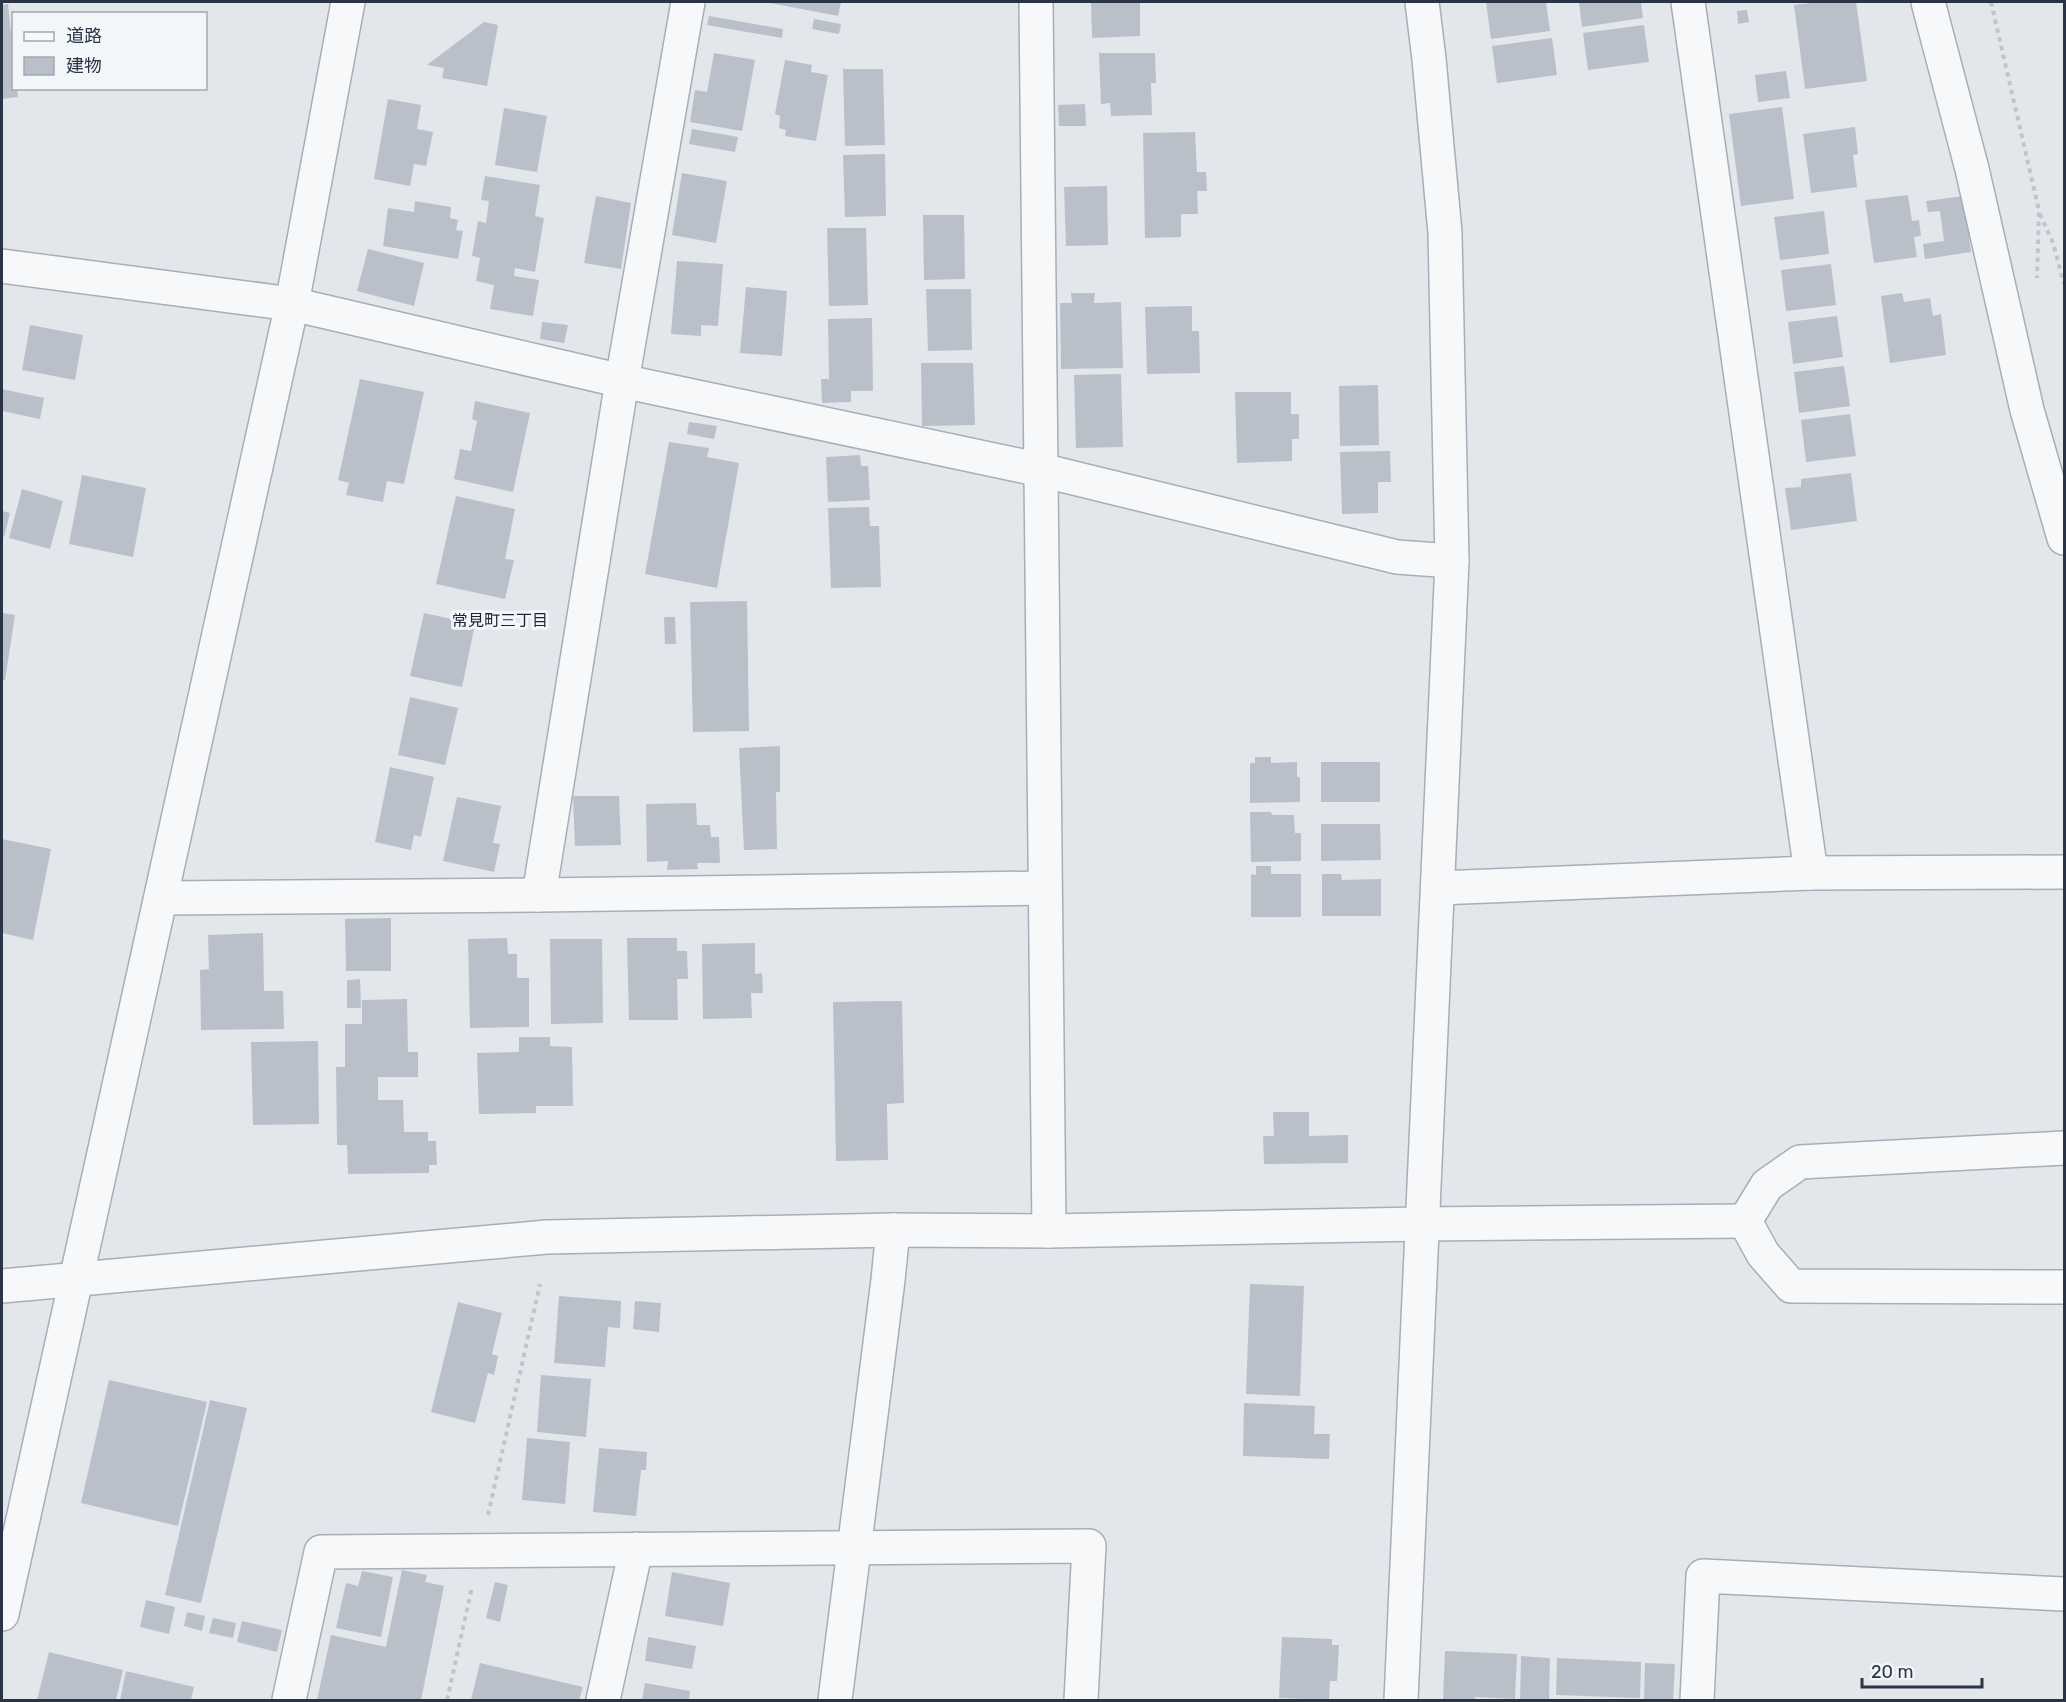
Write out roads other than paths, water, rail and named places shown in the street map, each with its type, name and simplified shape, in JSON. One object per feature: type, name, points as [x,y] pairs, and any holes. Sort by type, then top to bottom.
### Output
[{"type":"street","points":[[2,1614],[292,304],[348,2]]},
{"type":"street","points":[[539,895],[622,381],[687,2]]},
{"type":"street","points":[[1036,2],[1048,1231]]},
{"type":"street","points":[[1401,1701],[1452,561],[1446,233],[1422,2]]},
{"type":"street","points":[[1688,2],[1811,873]]},
{"type":"street","points":[[1928,2],[1972,169],[2026,410],[2064,538]]},
{"type":"street","points":[[2,266],[292,304],[622,381],[1041,470],[1397,557],[1452,561]]},
{"type":"street","points":[[1438,888],[1811,873],[2064,872]]},
{"type":"street","points":[[161,898],[1045,888]]},
{"type":"street","points":[[1744,1221],[1767,1185],[1800,1162],[2064,1148]]},
{"type":"street","points":[[2,1286],[547,1238],[893,1230],[1048,1231],[1744,1221]]},
{"type":"street","points":[[1744,1221],[1763,1254],[1791,1286],[2064,1287]]},
{"type":"street","points":[[835,1701],[893,1230]]},
{"type":"street","points":[[289,1701],[321,1552],[1089,1546],[1081,1701]]},
{"type":"street","points":[[603,1701],[636,1549]]},
{"type":"street","points":[[1697,1701],[1702,1576],[2064,1594]]},
{"type":"district","name":"常見町三丁目","points":[[500,620]]}]
